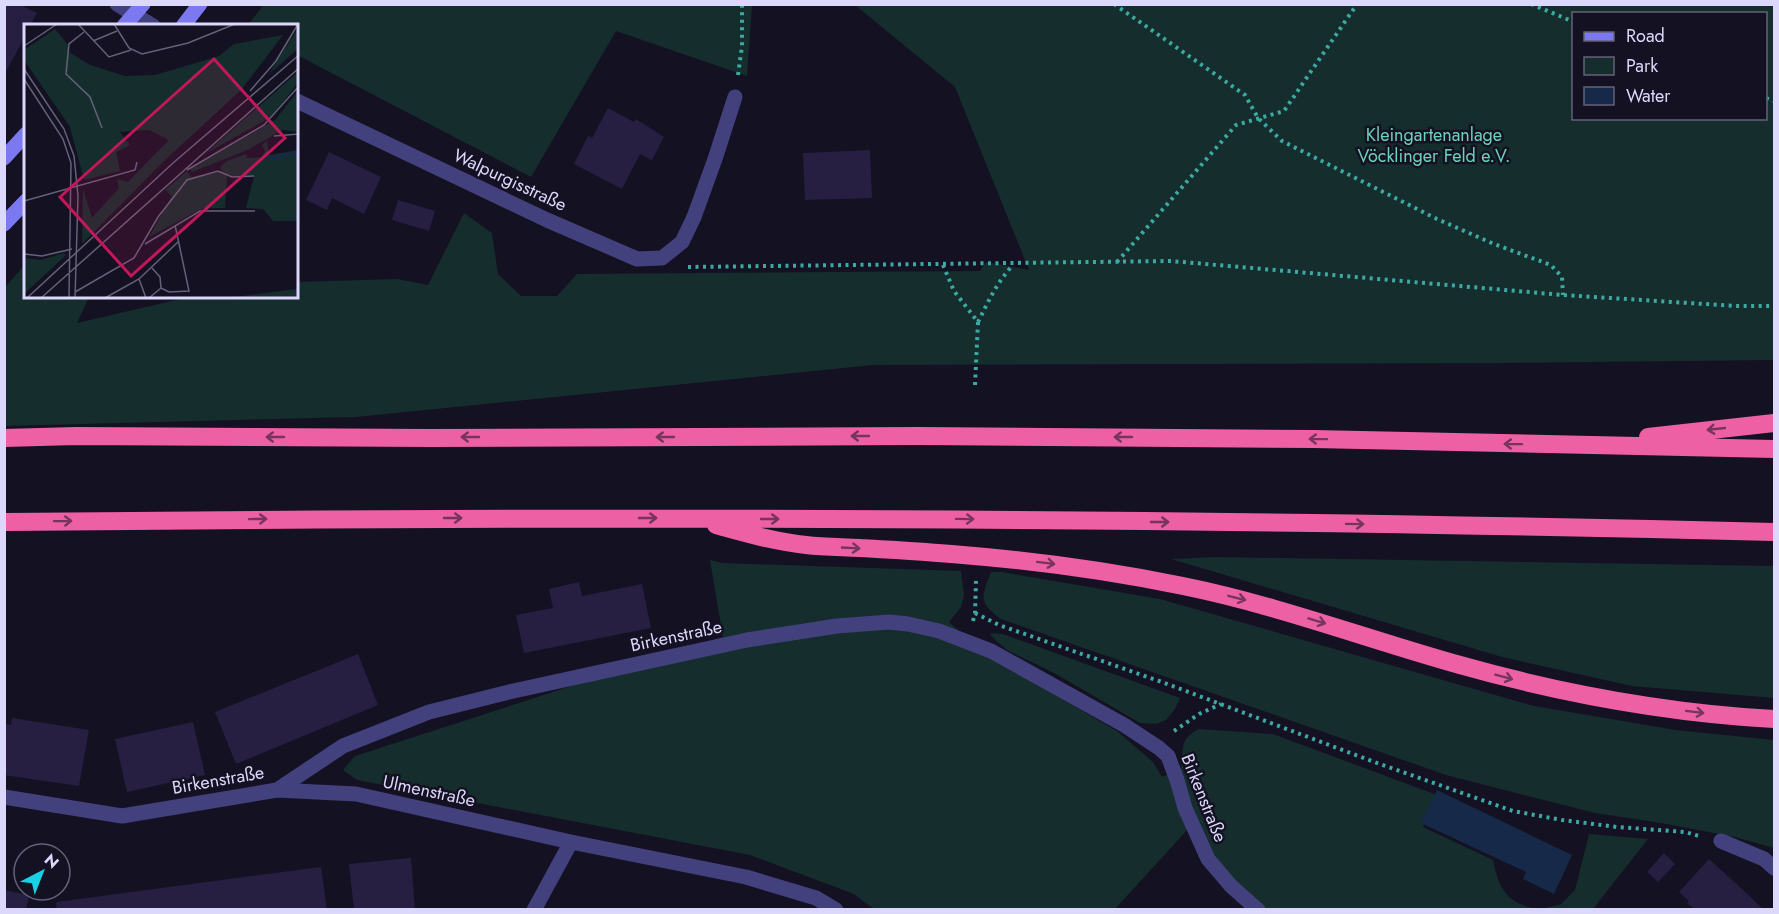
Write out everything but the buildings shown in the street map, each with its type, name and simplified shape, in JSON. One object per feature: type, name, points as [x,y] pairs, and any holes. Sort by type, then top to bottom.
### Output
[{"type":"highway","points":[[1572,445],[1774,423]]},
{"type":"highway","points":[[4,438],[76,436],[430,438],[930,436],[1314,439],[1774,449]]},
{"type":"highway","points":[[4,522],[691,518],[1296,523],[1774,532]]},
{"type":"highway","points":[[691,518],[801,545],[993,557],[1069,566],[1151,580],[1261,604],[1458,664],[1560,691],[1668,709],[1774,719]]},
{"type":"main road","points":[[185,24],[200,4]]},
{"type":"main road","points":[[126,24],[138,9]]},
{"type":"main road","points":[[4,158],[24,136]]},
{"type":"main road","points":[[4,224],[24,203]]},
{"type":"street","points":[[117,4],[138,9],[151,24]]},
{"type":"street","points":[[662,258],[682,242],[694,217],[735,97]]},
{"type":"street","name":"Walpurgisstraße","points":[[298,101],[557,224],[637,259],[662,258]]},
{"type":"street","name":"Birkenstraße","points":[[4,797],[122,816],[277,790],[343,746],[429,712],[508,692],[747,640],[837,626],[889,622],[925,627],[967,640],[991,651],[1044,679],[1152,743],[1168,756],[1185,808],[1208,859],[1231,885],[1258,909]]},
{"type":"street","name":"Ulmenstraße","points":[[277,790],[356,794],[571,842],[746,877],[816,898],[836,909]]},
{"type":"street","points":[[1720,841],[1764,859],[1774,868]]},
{"type":"street","points":[[534,909],[571,842]]},
{"type":"path","points":[[735,97],[742,46],[742,4]]},
{"type":"path","points":[[1114,4],[1245,95],[1258,118],[1281,141],[1437,219],[1494,244],[1551,265],[1562,277],[1563,295]]},
{"type":"path","points":[[1117,262],[1236,125],[1284,111],[1357,4]]},
{"type":"path","points":[[1531,4],[1572,21]]},
{"type":"path","points":[[662,258],[691,268],[1171,261],[1563,295],[1736,306],[1774,306]]},
{"type":"path","points":[[975,385],[978,322],[992,293],[1014,264]]},
{"type":"path","points":[[943,265],[954,291],[978,322]]},
{"type":"path","points":[[967,640],[975,613],[977,574]]},
{"type":"path","points":[[975,613],[999,625],[1162,682],[1377,763],[1513,811],[1617,827],[1685,832],[1720,841]]},
{"type":"path","points":[[1152,743],[1199,714],[1221,704]]},
{"type":"green space","points":[[264,4],[752,5],[747,76],[616,31],[531,177],[298,56],[298,24],[249,24]]},
{"type":"green space","name":"Kleingartenanlage Vöcklinger Feld e.V.","points":[[855,5],[1774,5],[1774,360],[873,365],[356,417],[5,426],[5,287],[24,266],[24,298],[89,298],[77,323],[185,298],[298,298],[298,282],[397,279],[428,285],[464,213],[492,233],[498,274],[521,296],[557,296],[577,274],[980,271],[986,262],[1029,270],[955,87]]},
{"type":"green space","points":[[1216,557],[1774,566],[1774,698],[1632,686],[1502,657],[1171,559]]},
{"type":"green space","points":[[710,560],[722,563],[961,571],[964,595],[961,607],[949,622],[989,657],[1117,731],[1153,762],[1162,777],[1181,768],[1185,740],[1199,729],[1273,734],[1437,795],[1423,827],[1493,860],[1498,879],[1506,894],[1527,907],[1538,909],[1263,909],[1241,891],[1189,828],[1115,909],[874,909],[854,894],[750,855],[357,780],[343,770],[355,756],[723,637]]},
{"type":"green space","points":[[991,572],[1160,599],[1534,706],[1676,730],[1774,740],[1774,848],[1735,837],[1595,813],[1446,775],[1001,619],[985,603],[985,587]]},
{"type":"green space","points":[[992,633],[1003,634],[1180,698],[1166,720],[1156,724],[1140,723],[1056,674],[1007,650],[990,635]]},
{"type":"green space","points":[[1589,834],[1648,839],[1593,909],[1542,909],[1561,904],[1575,890]]},
{"type":"water","points":[[1437,790],[1572,855],[1554,894],[1523,879],[1526,872],[1421,823]]}]
